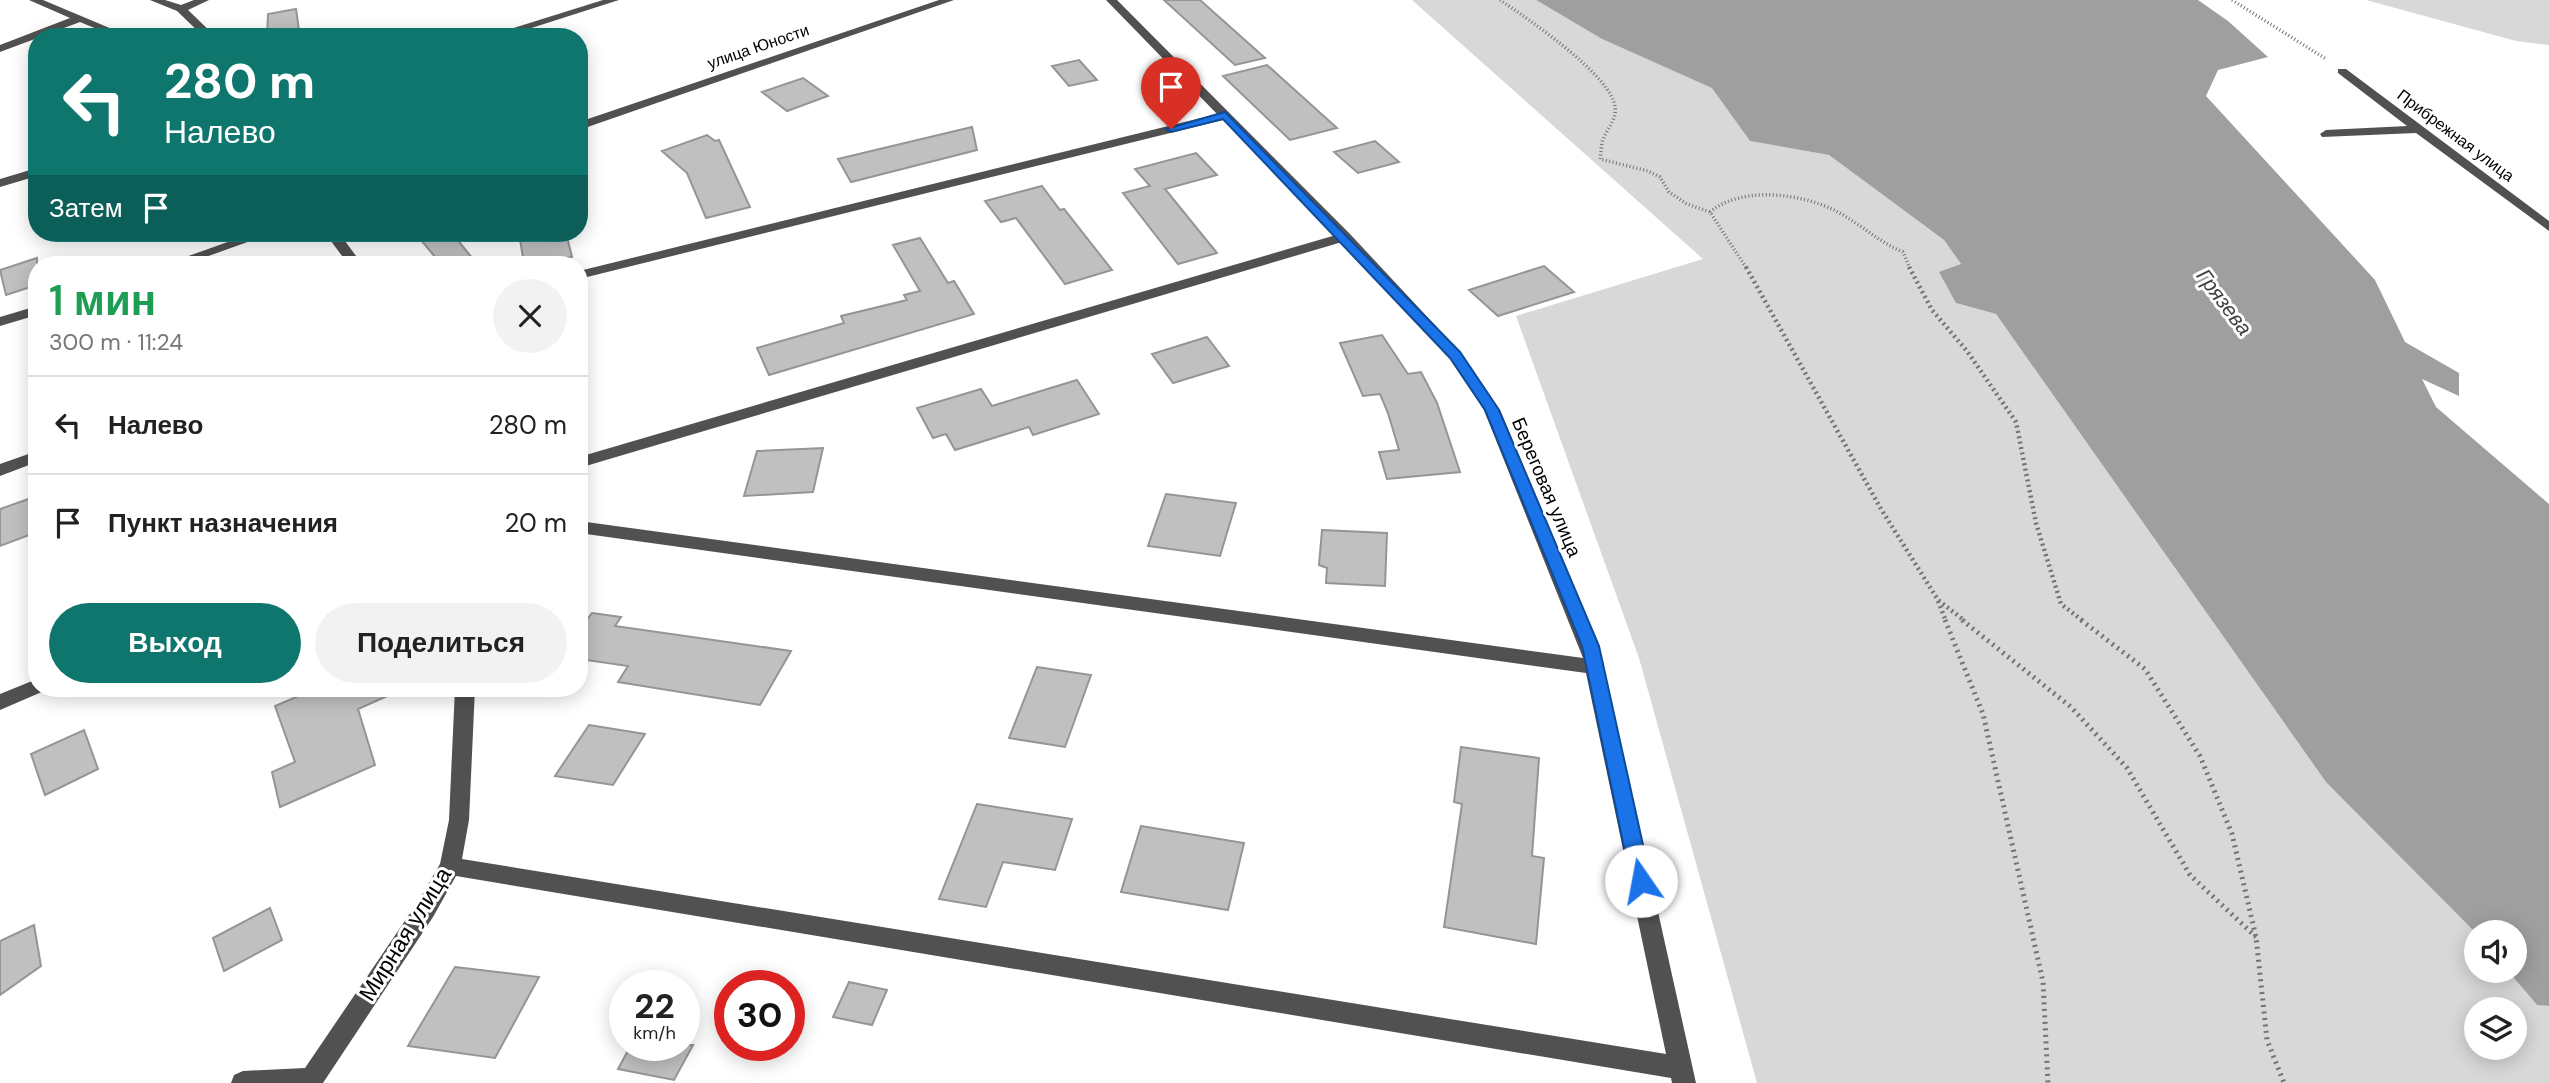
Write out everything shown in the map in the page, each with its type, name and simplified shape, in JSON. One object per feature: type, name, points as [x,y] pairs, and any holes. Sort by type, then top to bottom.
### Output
[{"type":"street","points":[[34,0],[105,28]]},
{"type":"street","points":[[155,0],[181,9],[201,28]]},
{"type":"street","points":[[181,9],[204,0]]},
{"type":"street","points":[[520,28],[614,0]]},
{"type":"street","name":"улица Юности","points":[[588,123],[948,0]]},
{"type":"street","name":"Береговая улица","points":[[1111,0],[1345,237],[1455,355],[1492,410],[1590,646],[1682,1075]]},
{"type":"street","points":[[55,28],[81,18]]},
{"type":"street","points":[[0,49],[28,38]]},
{"type":"street","name":"Прибрежная улица","points":[[2342,71],[2549,226]]},
{"type":"street","points":[[588,273],[1225,116]]},
{"type":"street","points":[[2326,134],[2420,128]]},
{"type":"street","points":[[0,183],[28,175]]},
{"type":"street","points":[[588,460],[1345,237]]},
{"type":"street","points":[[197,256],[239,242]]},
{"type":"street","points":[[0,322],[28,313]]},
{"type":"street","points":[[0,470],[28,459]]},
{"type":"street","points":[[588,528],[1595,667]]},
{"type":"street","points":[[0,702],[28,690]]},
{"type":"street","name":"Мирная улица","points":[[311,1081],[425,910],[450,866],[459,820],[465,697]]},
{"type":"street","points":[[450,866],[1682,1075]]},
{"type":"street","points":[[243,1083],[311,1081]]},
{"type":"path","points":[[1500,0],[1524,15],[1600,79],[1615,100],[1616,121],[1602,144],[1600,159],[1648,171],[1660,177],[1669,192],[1687,204],[1710,212],[1765,296],[1881,509],[1938,600],[1983,714],[2043,982],[2048,1083]]},
{"type":"path","points":[[2232,0],[2299,40],[2342,71]]},
{"type":"path","points":[[1710,212],[1715,206],[1740,196],[1762,195],[1793,201],[1831,209],[1874,239],[1903,252],[1915,281],[1932,310],[1967,351],[2016,422],[2035,523],[2061,604],[2145,669],[2200,756],[2232,834],[2256,937],[2267,1040],[2284,1083]]},
{"type":"path","points":[[1938,600],[2071,707],[2127,768],[2190,875],[2256,937]]},
{"type":"shaded area","points":[[1412,0],[1536,0],[1602,39],[1713,88],[1750,141],[1829,155],[1944,240],[1961,264],[1956,303],[1996,314],[2183,579],[2465,920],[2464,983],[2518,983],[2537,1005],[2549,1006],[2549,1083],[1757,1083],[1639,658],[1516,316],[1703,259]]},
{"type":"shaded area","points":[[2366,0],[2549,0],[2549,45],[2516,41]]},
{"type":"water","name":"Грязева","points":[[1536,0],[2198,0],[2228,21],[2268,57],[2218,70],[2206,96],[2375,280],[2405,342],[2459,373],[2459,396],[2422,379],[2436,407],[2549,504],[2549,1006],[2537,1005],[2518,983],[2527,983],[2527,920],[2464,921],[2326,782],[1996,314],[1956,303],[1939,272],[1961,264],[1944,240],[1829,155],[1750,141],[1712,88],[1602,39]]},
{"type":"building","points":[[1164,0],[1200,0],[1265,58],[1235,65]]},
{"type":"building","points":[[296,9],[299,28],[267,28],[268,14]]},
{"type":"building","points":[[1079,60],[1097,80],[1069,86],[1052,66]]},
{"type":"building","points":[[1267,65],[1337,128],[1290,140],[1223,76]]},
{"type":"building","points":[[803,78],[828,96],[787,111],[762,92]]},
{"type":"building","points":[[972,127],[977,150],[851,182],[838,159]]},
{"type":"building","points":[[707,135],[715,141],[719,140],[750,207],[706,218],[687,173],[662,151]]},
{"type":"building","points":[[1375,141],[1399,162],[1358,173],[1334,152]]},
{"type":"building","points":[[1196,153],[1217,175],[1165,189],[1217,253],[1178,264],[1123,193],[1150,186],[1135,169]]},
{"type":"building","points":[[1042,186],[1060,210],[1064,209],[1112,270],[1065,284],[1016,218],[1001,222],[985,201]]},
{"type":"building","points":[[920,238],[948,283],[954,281],[974,314],[769,375],[757,348],[844,323],[841,316],[907,300],[904,295],[920,291],[893,245]]},
{"type":"building","points":[[423,242],[459,242],[471,256],[434,256]]},
{"type":"building","points":[[520,242],[568,242],[572,256],[523,256]]},
{"type":"building","points":[[28,261],[28,288],[6,295],[0,270]]},
{"type":"building","points":[[1544,266],[1574,292],[1498,316],[1469,290]]},
{"type":"building","points":[[1382,335],[1408,374],[1421,372],[1437,403],[1460,472],[1387,479],[1379,452],[1399,450],[1388,413],[1380,394],[1363,396],[1340,343]]},
{"type":"building","points":[[1207,337],[1229,366],[1173,383],[1152,354]]},
{"type":"building","points":[[1077,380],[1099,414],[1033,435],[1029,427],[955,450],[946,434],[933,438],[917,408],[981,389],[992,406]]},
{"type":"building","points":[[823,448],[813,492],[744,496],[757,451]]},
{"type":"building","points":[[1166,494],[1236,503],[1220,556],[1148,546]]},
{"type":"building","points":[[28,499],[28,535],[0,546],[0,509]]},
{"type":"building","points":[[1322,530],[1387,533],[1385,586],[1326,583],[1327,568],[1319,565]]},
{"type":"building","points":[[592,613],[621,617],[615,626],[791,651],[760,705],[618,682],[628,666],[588,660],[588,618]]},
{"type":"building","points":[[1037,667],[1091,675],[1065,747],[1009,738]]},
{"type":"building","points":[[296,697],[385,697],[358,709],[375,765],[280,807],[272,772],[295,762],[275,706]]},
{"type":"building","points":[[589,725],[645,734],[613,785],[555,776]]},
{"type":"building","points":[[84,730],[98,769],[45,795],[31,754]]},
{"type":"building","points":[[1461,747],[1539,758],[1532,856],[1544,858],[1536,944],[1444,927],[1462,804],[1454,802]]},
{"type":"building","points":[[977,804],[1072,819],[1055,870],[1003,862],[986,907],[939,899]]},
{"type":"building","points":[[1141,826],[1244,843],[1228,910],[1121,892]]},
{"type":"building","points":[[270,908],[282,940],[224,971],[213,938]]},
{"type":"building","points":[[34,925],[41,966],[0,995],[0,941]]},
{"type":"building","points":[[455,967],[539,977],[495,1058],[408,1046]]},
{"type":"building","points":[[849,982],[887,990],[872,1025],[833,1017]]},
{"type":"building","points":[[622,1061],[684,1061],[674,1080],[618,1069]]},
{"type":"route","points":[[1171,129],[1225,116],[1345,237],[1455,355],[1492,410],[1590,646],[1641,881]]}]
